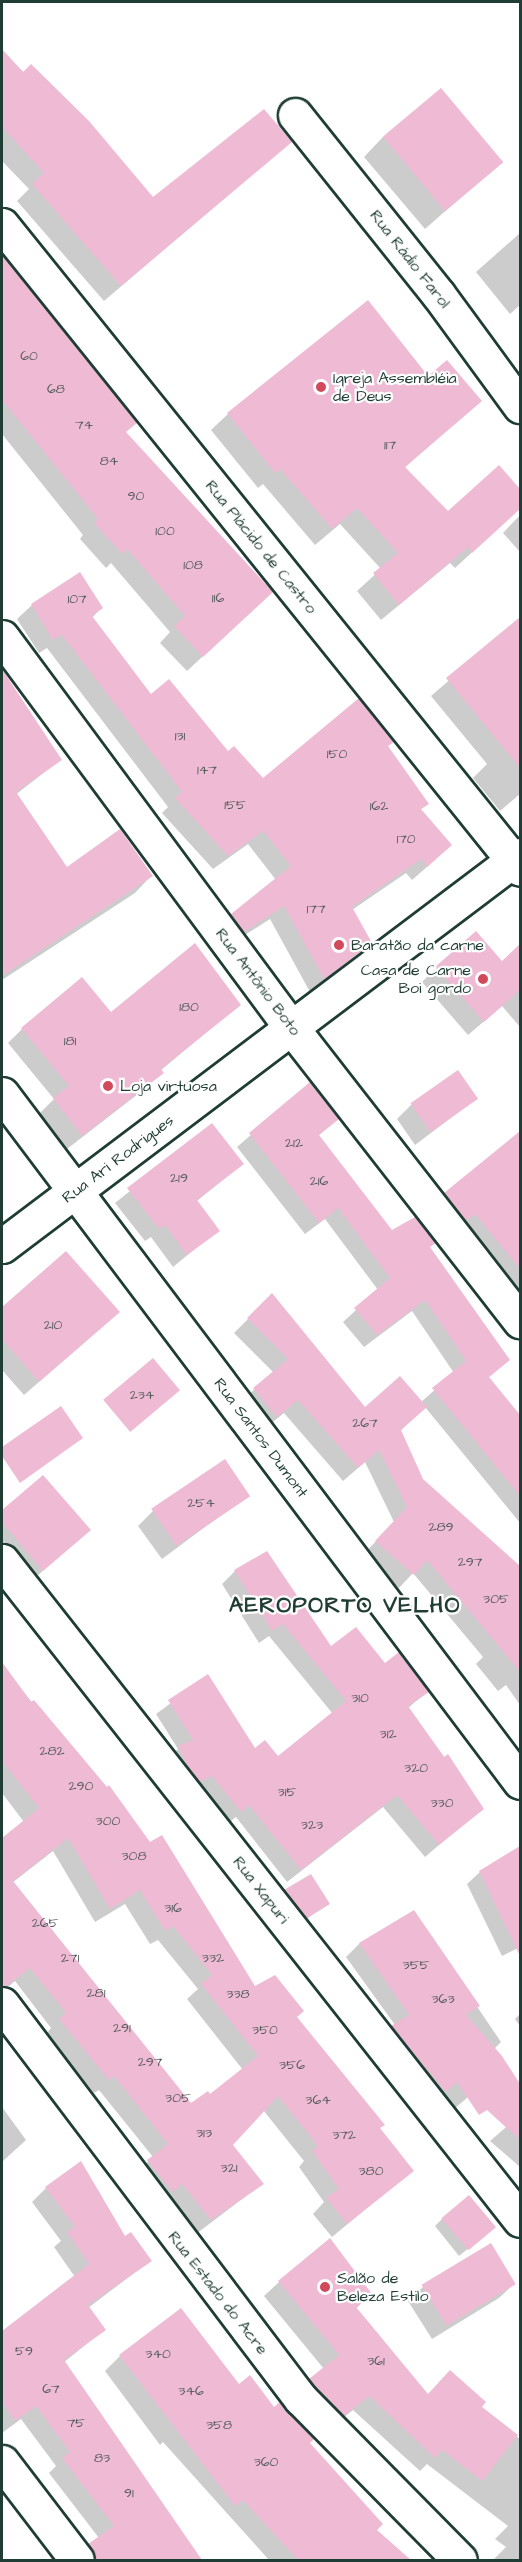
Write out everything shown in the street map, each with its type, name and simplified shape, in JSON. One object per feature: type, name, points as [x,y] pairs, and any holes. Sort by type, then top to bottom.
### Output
[{"type":"street","name":"Rua Rádio Farol","points":[[295,115],[438,294],[520,406]]},
{"type":"street","name":"Rua Plácido de Castro","points":[[2,225],[518,861]]},
{"type":"street","name":"Rua Antônio Boto","points":[[2,637],[291,1027],[520,1321]]},
{"type":"street","name":"Rua Ari Rodrigues","points":[[2,1246],[75,1193],[291,1027],[518,861]]},
{"type":"street","name":"Rua Santos Dumont","points":[[2,1094],[520,1782]]},
{"type":"street","name":"Rua Xapuri","points":[[2,1561],[520,2220]]},
{"type":"street","name":"Rua Estado do Acre","points":[[2,2004],[301,2399],[460,2560]]},
{"type":"street","points":[[2,2462],[77,2560]]},
{"type":"building","points":[[2,49],[23,72],[31,64],[89,121],[153,197],[264,109],[292,142],[121,286],[32,184],[44,173],[2,127]]},
{"type":"building","points":[[441,88],[503,162],[445,211],[383,137]]},
{"type":"building","points":[[2,254],[137,423],[126,432],[273,592],[203,657],[174,626],[185,616],[127,549],[122,554],[94,523],[98,519],[2,400]]},
{"type":"building","points":[[368,300],[428,376],[447,360],[482,401],[405,467],[448,511],[499,465],[520,489],[520,509],[472,553],[468,547],[399,605],[373,573],[398,553],[357,508],[332,529],[280,469],[275,473],[227,413]]},
{"type":"building","points":[[80,572],[103,608],[92,616],[151,694],[169,679],[228,751],[234,746],[263,778],[359,698],[394,742],[388,746],[429,804],[421,809],[452,845],[427,867],[421,859],[352,907],[372,943],[324,979],[284,906],[244,932],[231,914],[291,866],[263,831],[228,856],[175,798],[182,792],[62,635],[53,640],[31,604]]},
{"type":"building","points":[[520,617],[520,768],[446,678]]},
{"type":"building","points":[[2,669],[62,760],[16,792],[67,867],[120,829],[153,876],[2,976]]},
{"type":"building","name":"Casa de Carne Boi gordo","points":[[476,931],[502,961],[520,944],[520,990],[484,1022],[435,967]]},
{"type":"building","points":[[195,943],[241,1005],[161,1069],[164,1073],[82,1136],[53,1098],[69,1086],[21,1028],[82,977],[111,1012]]},
{"type":"building","points":[[458,1070],[478,1099],[431,1132],[410,1103]]},
{"type":"building","points":[[310,1082],[339,1119],[319,1135],[392,1230],[415,1217],[436,1243],[430,1247],[510,1360],[489,1377],[520,1415],[520,1496],[432,1388],[466,1361],[425,1300],[377,1335],[354,1308],[390,1278],[338,1208],[319,1223],[249,1133]]},
{"type":"building","points":[[212,1123],[244,1164],[197,1200],[220,1231],[187,1255],[165,1225],[159,1229],[127,1188]]},
{"type":"building","points":[[520,1131],[520,1269],[475,1214],[466,1221],[444,1193]]},
{"type":"building","points":[[66,1251],[120,1312],[39,1382],[2,1339],[2,1307]]},
{"type":"building","points":[[272,1293],[365,1407],[400,1376],[427,1407],[401,1430],[423,1479],[520,1566],[520,1672],[427,1560],[414,1575],[375,1541],[407,1507],[379,1450],[358,1468],[298,1400],[277,1417],[253,1388],[288,1359],[247,1318]]},
{"type":"building","points":[[153,1358],[180,1390],[130,1432],[103,1400]]},
{"type":"building","points":[[61,1406],[83,1438],[20,1483],[2,1456],[2,1447]]},
{"type":"building","points":[[225,1459],[250,1496],[176,1546],[151,1509]]},
{"type":"building","points":[[43,1475],[91,1530],[43,1571],[2,1522],[2,1510]]},
{"type":"building","points":[[267,1551],[331,1646],[356,1627],[385,1663],[399,1652],[429,1692],[408,1706],[444,1757],[448,1754],[484,1809],[439,1845],[397,1795],[301,1870],[249,1805],[241,1812],[212,1776],[199,1782],[189,1769],[178,1746],[193,1740],[168,1700],[208,1674],[255,1748],[265,1740],[278,1756],[346,1701],[283,1624],[272,1631],[234,1570]]},
{"type":"building","points":[[2,1662],[31,1702],[34,1700],[107,1787],[109,1785],[150,1842],[162,1835],[255,1986],[275,1975],[304,2011],[297,2017],[385,2125],[380,2128],[414,2171],[347,2224],[326,2198],[339,2189],[312,2151],[318,2146],[278,2096],[233,2145],[264,2184],[211,2220],[182,2184],[173,2192],[147,2160],[168,2144],[114,2076],[109,2080],[59,2019],[66,2013],[30,1968],[6,1986],[2,1986],[2,1838],[39,1808],[2,1761]],"holes":[[[68,1838],[110,1909],[140,1890],[165,1931],[173,1926],[212,1975],[201,1984],[258,2056],[210,2094],[208,2091],[191,2103],[13,1881]]]},
{"type":"building","points":[[520,1846],[520,1956],[479,1871]]},
{"type":"building","points":[[311,1874],[330,1904],[307,1918],[284,1890]]},
{"type":"building","points":[[414,1910],[480,2006],[466,2015],[502,2056],[520,2084],[520,2140],[487,2110],[479,2115],[457,2082],[446,2092],[391,2026],[409,2015],[359,1943]]},
{"type":"building","points":[[81,2161],[125,2236],[131,2232],[152,2261],[88,2305],[106,2330],[64,2360],[202,2560],[95,2560],[88,2544],[114,2526],[62,2458],[70,2452],[36,2406],[15,2421],[2,2401],[2,2331],[89,2264],[67,2232],[75,2227],[45,2187]]},
{"type":"building","points":[[469,2195],[496,2227],[468,2250],[441,2218]]},
{"type":"building","points":[[330,2238],[372,2294],[356,2307],[428,2394],[450,2370],[486,2402],[482,2407],[518,2435],[482,2481],[442,2450],[435,2458],[369,2396],[344,2416],[309,2379],[339,2355],[278,2281]]},
{"type":"building","points":[[491,2243],[516,2284],[446,2326],[422,2285]]},
{"type":"building","points":[[181,2308],[239,2384],[250,2375],[274,2407],[280,2402],[314,2439],[310,2443],[383,2524],[377,2530],[411,2560],[298,2560],[243,2500],[235,2506],[119,2355]]},
{"type":"place","name":"Igreja Assembléia de Deus","points":[[321,387]]},
{"type":"place","name":"Baratão da carne","points":[[339,945]]},
{"type":"place","name":"Casa de Carne Boi gordo","points":[[483,979]]},
{"type":"place","name":"Loja virtuosa","points":[[108,1086]]},
{"type":"place","name":"Salão de Beleza Estilo","points":[[325,2287]]},
{"type":"district","name":"AEROPORTO VELHO","points":[[345,1606]]}]
